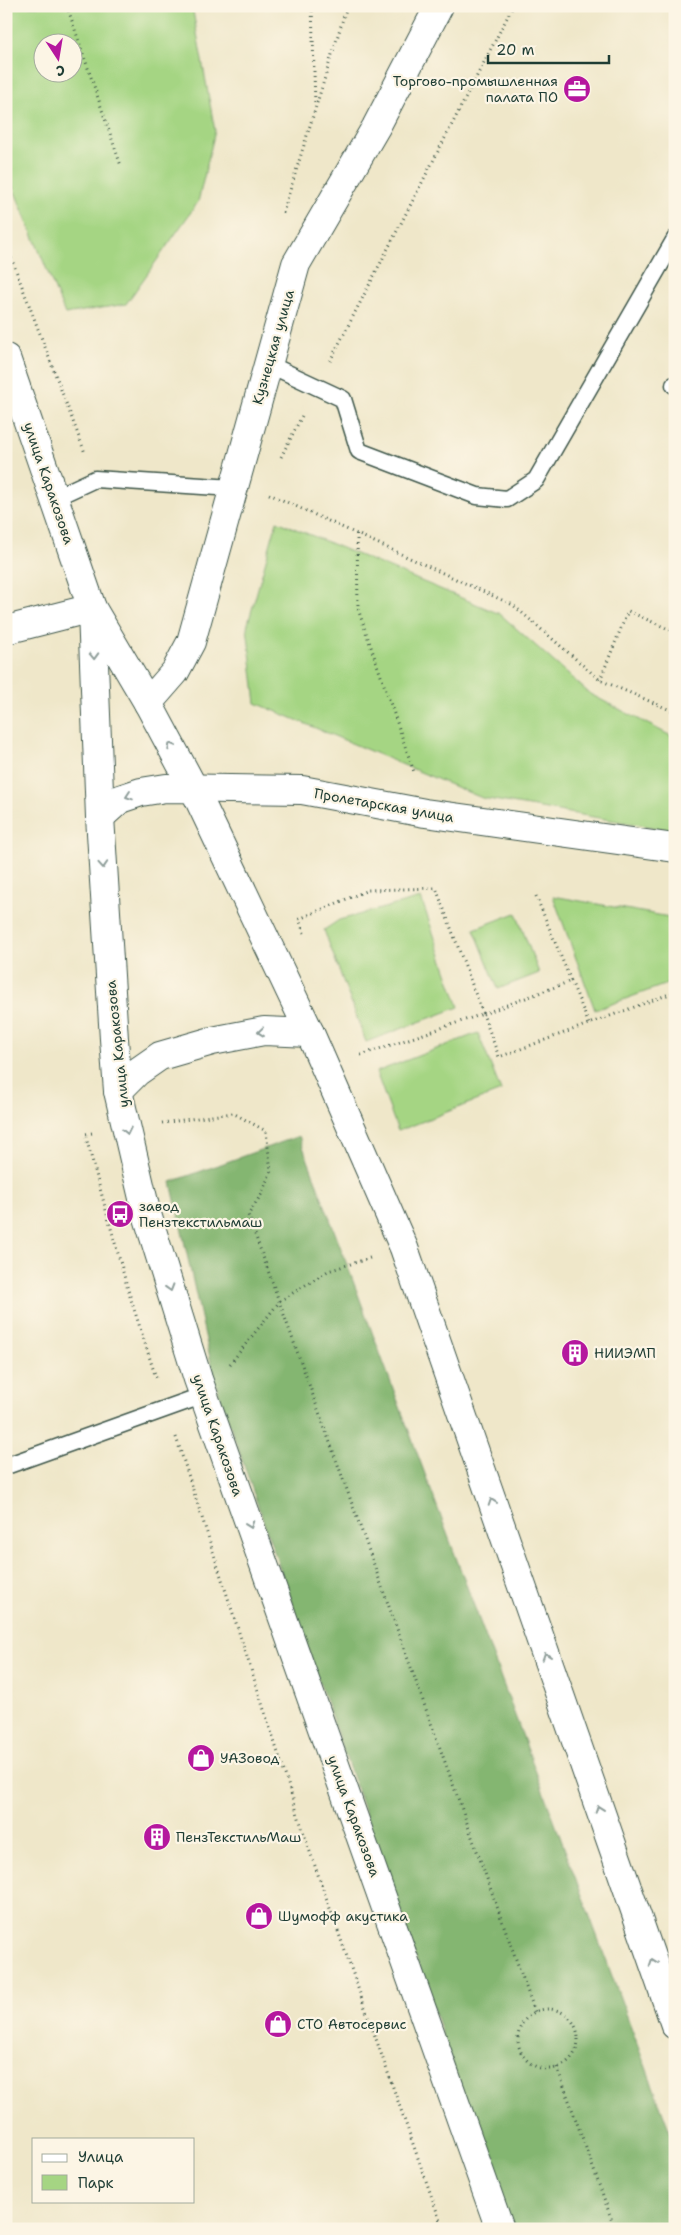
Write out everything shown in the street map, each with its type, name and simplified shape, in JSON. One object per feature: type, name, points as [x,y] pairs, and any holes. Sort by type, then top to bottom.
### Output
[{"type":"main road","name":"Кузнецкая улица","points":[[148,703],[174,672],[191,642],[296,264],[376,127],[439,6]]},
{"type":"main road","name":"улица Каракозова","points":[[6,358],[92,608],[148,703],[194,789],[310,1033],[404,1248],[675,2025]]},
{"type":"main road","name":"улица Каракозова","points":[[92,608],[100,817],[118,1090],[146,1210],[204,1395],[500,2229]]},
{"type":"main road","points":[[6,630],[92,608]]},
{"type":"main road","name":"Пролетарская улица","points":[[100,817],[120,799],[141,792],[166,788],[302,790],[425,813],[675,848]]},
{"type":"main road","points":[[118,1090],[137,1072],[160,1056],[212,1041],[264,1030],[310,1033]]},
{"type":"lane","points":[[268,364],[343,399],[359,450],[477,496],[507,498],[536,480],[675,239]]},
{"type":"lane","points":[[54,498],[95,479],[233,488]]},
{"type":"lane","points":[[6,1466],[204,1395]]},
{"type":"path","points":[[68,6],[121,166]]},
{"type":"path","points":[[312,6],[316,107]]},
{"type":"path","points":[[296,264],[282,216],[347,6]]},
{"type":"path","points":[[277,465],[513,6]]},
{"type":"path","points":[[6,244],[95,479]]},
{"type":"path","points":[[264,492],[512,604],[600,680],[675,712]]},
{"type":"path","points":[[357,534],[358,609],[414,772]]},
{"type":"path","points":[[600,680],[628,611],[675,632]]},
{"type":"path","points":[[436,888],[499,1057],[675,992]]},
{"type":"path","points":[[536,896],[589,1024]]},
{"type":"path","points":[[349,1060],[483,1014],[571,981]]},
{"type":"path","points":[[248,1215],[535,2012]]},
{"type":"path","points":[[225,1370],[280,1301],[328,1271],[378,1256]]},
{"type":"path","points":[[550,2009],[562,2013],[576,2027],[576,2047],[571,2058],[558,2067],[548,2069],[536,2067],[525,2059],[518,2046],[518,2032],[522,2023],[535,2012],[550,2009]]},
{"type":"path","points":[[558,2067],[615,2229]]},
{"type":"green space","points":[[6,6],[192,6],[215,131],[198,202],[126,304],[65,314],[6,170]]},
{"type":"green space","points":[[277,521],[500,614],[590,694],[675,738],[675,831],[482,798],[256,703],[247,627]]},
{"type":"green space","points":[[553,896],[675,918],[675,981],[595,1010]]},
{"type":"green space","points":[[421,898],[459,1007],[366,1042],[324,930],[339,920]]},
{"type":"green space","points":[[516,913],[539,973],[498,989],[474,929]]},
{"type":"green space","points":[[478,1033],[501,1091],[398,1131],[376,1072]]},
{"type":"green space","points":[[299,1136],[675,2145],[675,2229],[510,2229],[216,1385],[171,1182]]},
{"type":"place","name":"Торгово-промышленная палата ПО","points":[[577,89]]},
{"type":"place","name":"завод Пензтекстильмаш","points":[[120,1214]]},
{"type":"place","name":"НИИЭМП","points":[[575,1353]]},
{"type":"place","name":"УАЗовод","points":[[201,1758]]},
{"type":"place","name":"ПензТекстильМаш","points":[[157,1837]]},
{"type":"place","name":"Шумофф акустика","points":[[259,1916]]},
{"type":"place","name":"СТО Автосервис","points":[[278,2024]]}]
